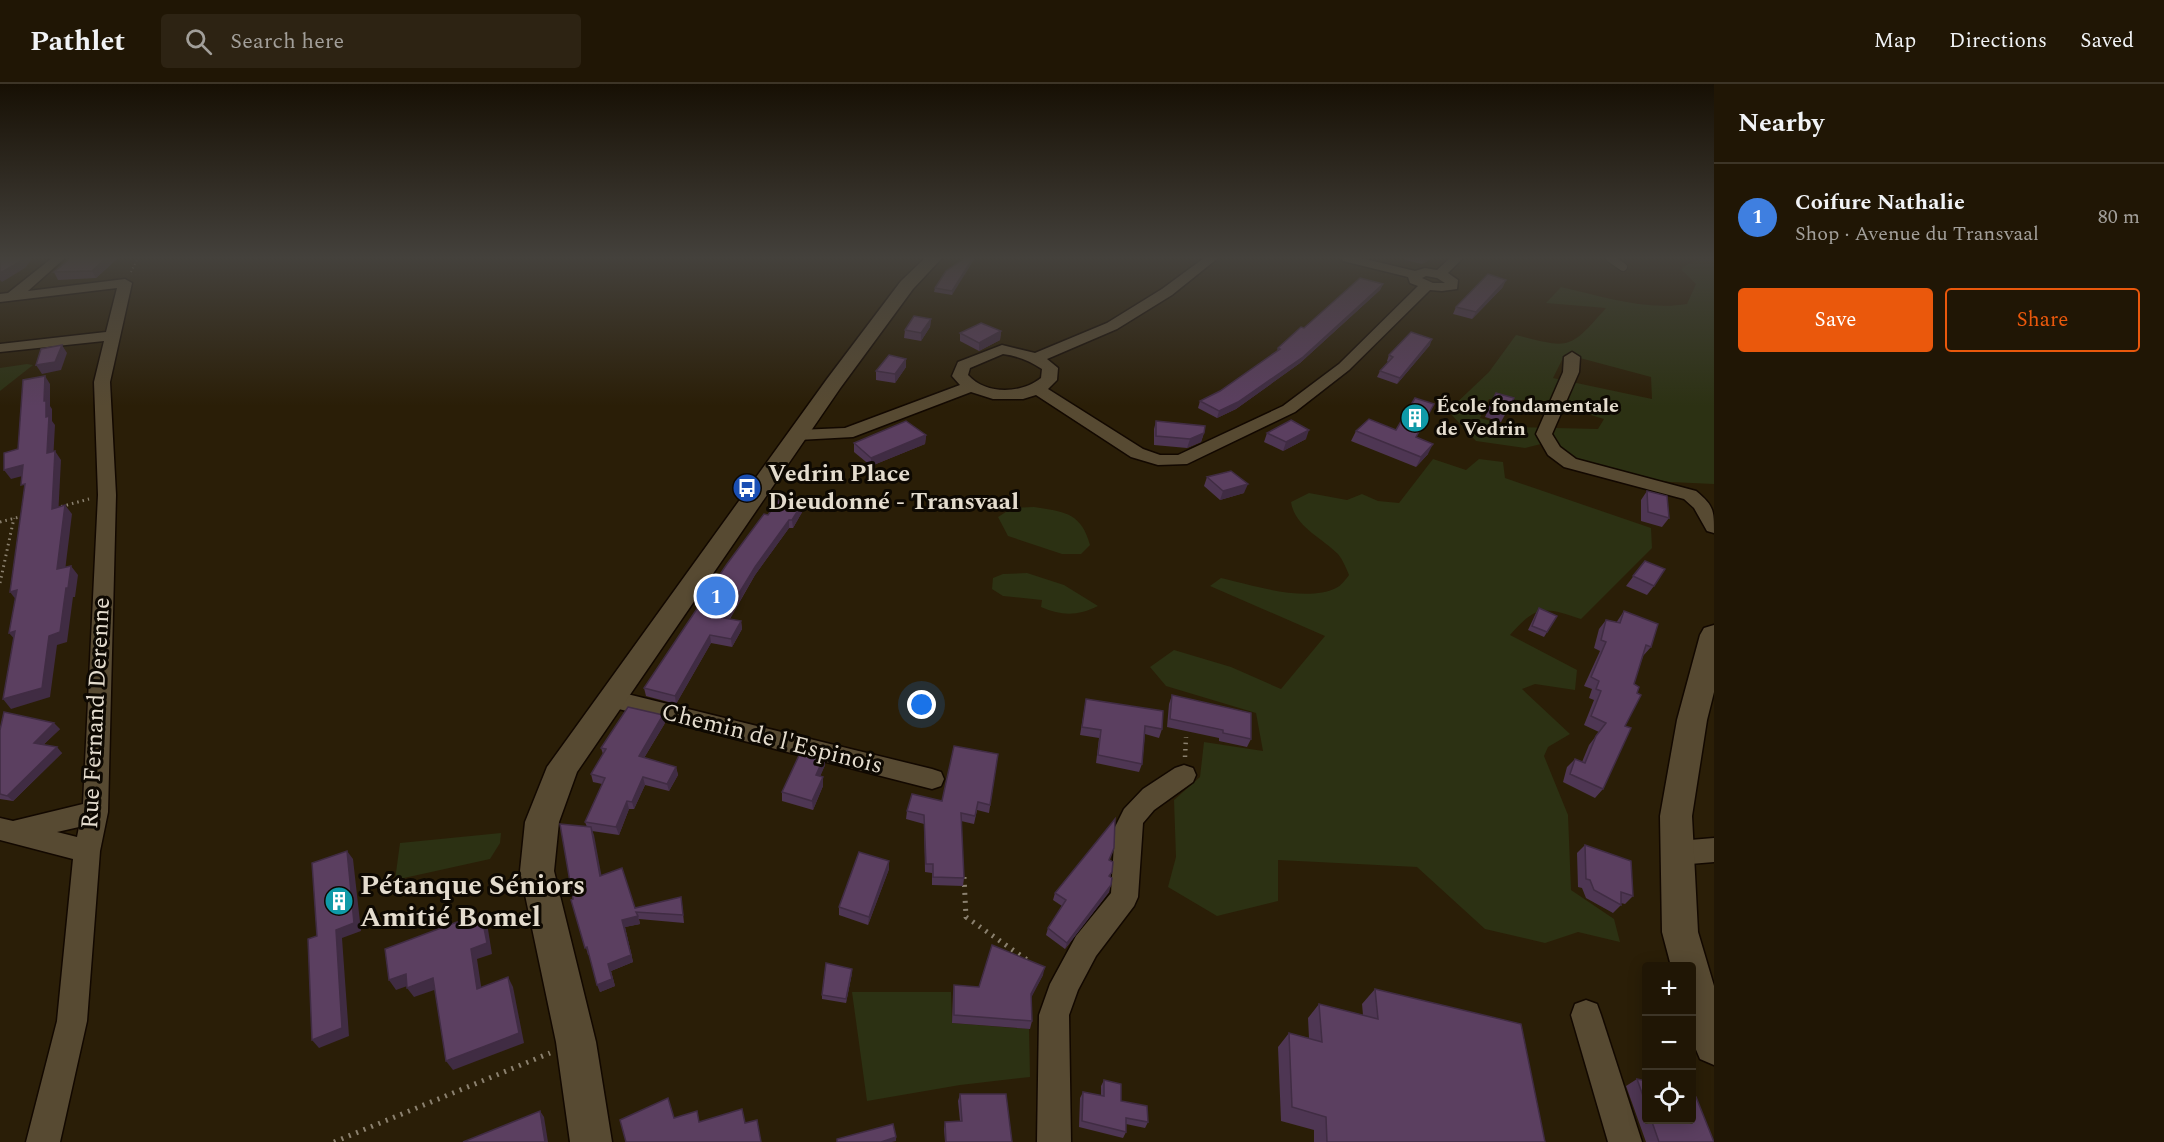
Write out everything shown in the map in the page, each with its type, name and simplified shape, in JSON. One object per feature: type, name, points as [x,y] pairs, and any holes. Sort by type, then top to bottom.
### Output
[{"type":"street","name":"Rue Fernand Derenne","points":[[43,1142],[72,1021],[87,851],[95,812],[107,495],[102,382],[119,307]]},
{"type":"street","points":[[591,1142],[576,1042],[537,871],[542,822],[563,767],[891,307]]},
{"type":"street","points":[[1036,358],[1112,326],[1142,307]]},
{"type":"street","points":[[1038,389],[1137,453],[1158,460],[1181,460],[1289,409],[1344,367],[1397,307]]},
{"type":"street","points":[[0,348],[112,336]]},
{"type":"street","points":[[1002,349],[1022,352],[1036,358],[1050,368],[1049,380],[1038,389],[1023,394],[993,394],[970,387],[960,376],[963,365],[1002,349]]},
{"type":"street","points":[[1572,357],[1571,372],[1544,434],[1546,442],[1555,453],[1570,463],[1690,495],[1702,505],[1714,527]]},
{"type":"street","points":[[798,435],[847,434],[970,387]]},
{"type":"street","points":[[1688,962],[1680,932],[1676,816],[1690,731],[1714,635]]},
{"type":"street","name":"Chemin de l'Espinois","points":[[611,699],[933,779]]},
{"type":"street","points":[[1054,1142],[1054,1015],[1065,984],[1086,946],[1124,897],[1128,827],[1131,818],[1150,796],[1184,775]]},
{"type":"street","points":[[7,830],[95,812]]},
{"type":"street","points":[[7,830],[87,851]]},
{"type":"street","points":[[1678,854],[1714,850]]},
{"type":"street","points":[[1696,990],[1705,1025],[1714,1045]]},
{"type":"street","points":[[1586,1015],[1625,1142]]},
{"type":"path","points":[[48,509],[107,495]]},
{"type":"path","points":[[0,522],[25,515]]},
{"type":"path","points":[[0,583],[14,518]]},
{"type":"path","points":[[963,872],[966,916],[972,923],[1065,984]]},
{"type":"path","points":[[334,1142],[576,1042]]},
{"type":"green space","points":[[1598,307],[1714,307],[1714,484],[1670,482],[1626,475],[1571,459],[1553,441],[1525,448],[1476,441],[1448,411],[1489,372],[1516,335],[1548,343],[1567,342],[1576,339],[1606,308]],"holes":[[[1565,354],[1651,377],[1652,399],[1553,378]],[[1489,399],[1544,401],[1604,419],[1598,429],[1513,427],[1480,418]]]},
{"type":"green space","points":[[33,365],[0,391],[0,368]]},
{"type":"green space","points":[[1433,459],[1466,470],[1479,459],[1503,462],[1505,478],[1651,528],[1652,548],[1581,619],[1558,612],[1542,611],[1527,618],[1510,635],[1577,670],[1575,690],[1535,684],[1522,689],[1570,734],[1548,747],[1544,756],[1568,815],[1571,890],[1614,919],[1620,942],[1578,932],[1545,943],[1485,929],[1417,867],[1278,860],[1278,901],[1217,916],[1168,887],[1176,857],[1174,800],[1200,777],[1204,742],[1263,751],[1256,713],[1166,686],[1150,667],[1174,650],[1231,667],[1281,689],[1325,636],[1210,586],[1221,578],[1295,593],[1310,594],[1338,587],[1349,575],[1343,561],[1338,554],[1303,525],[1293,511],[1291,502],[1309,493],[1347,500],[1362,494],[1378,501],[1399,503]]},
{"type":"green space","points":[[1034,507],[1054,510],[1076,520],[1082,526],[1090,545],[1081,554],[1062,554],[1008,536],[998,517],[1012,508]]},
{"type":"green space","points":[[1027,573],[1064,585],[1098,606],[1077,613],[1056,612],[1041,607],[1042,600],[1003,596],[992,589],[993,578],[1003,574]]},
{"type":"green space","points":[[501,833],[500,843],[490,859],[395,880],[400,843]]},
{"type":"green space","points":[[852,992],[951,992],[952,1023],[1029,1029],[1030,1077],[960,1085],[867,1101]]},
{"type":"building","points":[[1327,307],[1357,307],[1303,357],[1238,402],[1219,411],[1200,401],[1220,391],[1280,349],[1278,348],[1301,327],[1304,328]]},
{"type":"building","points":[[1457,307],[1480,307],[1476,312]]},
{"type":"building","points":[[914,316],[931,319],[921,333],[905,330]]},
{"type":"building","points":[[981,323],[1001,331],[979,343],[960,333]]},
{"type":"building","points":[[1411,332],[1432,339],[1400,378],[1380,371],[1393,357],[1389,355]]},
{"type":"building","points":[[62,345],[55,362],[36,365],[41,349]]},
{"type":"building","points":[[889,355],[906,359],[895,374],[876,371]]},
{"type":"building","points":[[45,376],[44,401],[46,401],[46,417],[49,416],[47,453],[55,451],[52,509],[65,505],[57,569],[71,566],[60,632],[49,636],[42,688],[3,699],[15,631],[9,633],[17,590],[10,592],[25,484],[21,485],[23,465],[4,470],[4,453],[18,449],[23,380]]},
{"type":"building","points":[[1496,393],[1514,398],[1506,413],[1489,408]]},
{"type":"building","points":[[1415,398],[1434,404],[1416,437],[1433,444],[1421,457],[1356,431],[1369,419],[1396,430]]},
{"type":"building","points":[[1291,420],[1309,430],[1286,442],[1267,433]]},
{"type":"building","points":[[906,421],[926,435],[871,458],[854,443]]},
{"type":"building","points":[[1156,421],[1205,426],[1204,433],[1190,439],[1156,436]]},
{"type":"building","points":[[1231,471],[1248,484],[1223,491],[1207,477]]},
{"type":"building","points":[[1647,491],[1667,496],[1669,518],[1648,512]]},
{"type":"building","points":[[782,495],[805,499],[792,520],[789,520],[755,567],[724,618],[741,621],[731,639],[710,635],[675,696],[644,688],[727,564],[764,514],[768,515]]},
{"type":"building","points":[[1645,561],[1665,569],[1654,586],[1633,576]]},
{"type":"building","points":[[1539,608],[1557,616],[1547,632],[1532,626]]},
{"type":"building","points":[[1624,611],[1658,624],[1651,647],[1646,645],[1634,684],[1639,687],[1637,693],[1641,695],[1625,726],[1631,728],[1603,789],[1570,774],[1575,759],[1585,763],[1596,736],[1606,723],[1591,716],[1601,691],[1596,689],[1599,681],[1591,677],[1606,642],[1601,640],[1606,620],[1620,623]]},
{"type":"building","points":[[1172,695],[1251,713],[1251,739],[1223,733],[1223,730],[1170,719]]},
{"type":"building","points":[[1086,699],[1163,711],[1162,729],[1145,726],[1142,764],[1098,755],[1101,730],[1082,727]]},
{"type":"building","points":[[628,707],[663,715],[639,756],[676,767],[667,784],[643,777],[632,802],[627,801],[616,827],[585,822],[605,778],[591,774],[606,749],[601,748]]},
{"type":"building","points":[[4,712],[54,723],[34,743],[57,747],[7,796],[0,794],[0,730]]},
{"type":"building","points":[[954,746],[998,754],[990,805],[978,802],[975,816],[961,813],[964,878],[933,877],[933,864],[926,864],[924,815],[907,811],[912,794],[942,801]]},
{"type":"building","points":[[802,749],[825,755],[816,775],[823,777],[812,801],[782,792]]},
{"type":"building","points":[[1115,819],[1114,848],[1109,860],[1113,862],[1109,876],[1112,878],[1111,885],[1067,943],[1048,928],[1066,900],[1055,893]]},
{"type":"building","points":[[560,824],[591,827],[600,876],[622,868],[635,908],[681,897],[683,915],[636,912],[638,916],[622,920],[631,955],[608,964],[612,979],[597,985],[571,900],[573,899]]},
{"type":"building","points":[[1585,845],[1631,861],[1633,896],[1621,892],[1621,905],[1594,890],[1590,880],[1586,879]]},
{"type":"building","points":[[347,851],[354,923],[336,930],[342,1028],[312,1040],[308,939],[317,936],[312,863]]},
{"type":"building","points":[[859,852],[889,861],[869,917],[839,907]]},
{"type":"building","points":[[481,913],[487,943],[471,949],[477,989],[508,977],[519,1033],[446,1061],[433,978],[407,988],[406,974],[389,980],[385,949]]},
{"type":"building","points":[[992,945],[1045,967],[1031,994],[1032,1021],[954,1015],[954,985],[979,987]]},
{"type":"building","points":[[826,963],[852,969],[846,999],[822,995]]},
{"type":"building","points":[[1375,989],[1521,1024],[1545,1142],[1327,1142],[1326,1117],[1292,1107],[1289,1033],[1322,1042],[1319,1004],[1378,1019]]},
{"type":"building","points":[[1637,1079],[1642,1080],[1642,1093]]},
{"type":"building","points":[[1104,1080],[1121,1084],[1121,1101],[1147,1106],[1148,1122],[1126,1118],[1126,1132],[1082,1121],[1083,1092],[1104,1096]]},
{"type":"building","points":[[960,1094],[1006,1094],[1012,1142],[946,1142],[945,1122],[962,1121]]},
{"type":"building","points":[[1696,1097],[1714,1142],[1659,1142],[1653,1124],[1696,1124]]},
{"type":"building","points":[[668,1098],[674,1118],[697,1111],[699,1122],[742,1109],[745,1123],[757,1120],[761,1142],[626,1142],[620,1120]]},
{"type":"building","points":[[540,1111],[545,1142],[463,1142]]},
{"type":"building","points":[[893,1124],[896,1137],[881,1142],[837,1142],[837,1139]]},
{"type":"place","name":"École fondamentale de Vedrin","points":[[1415,418]]},
{"type":"place","name":"Vedrin Place Dieudonné - Transvaal","points":[[747,488]]},
{"type":"place","name":"Coifure Nathalie","points":[[716,596]]},
{"type":"place","name":"Pétanque Séniors Amitié Bomel","points":[[339,901]]}]
